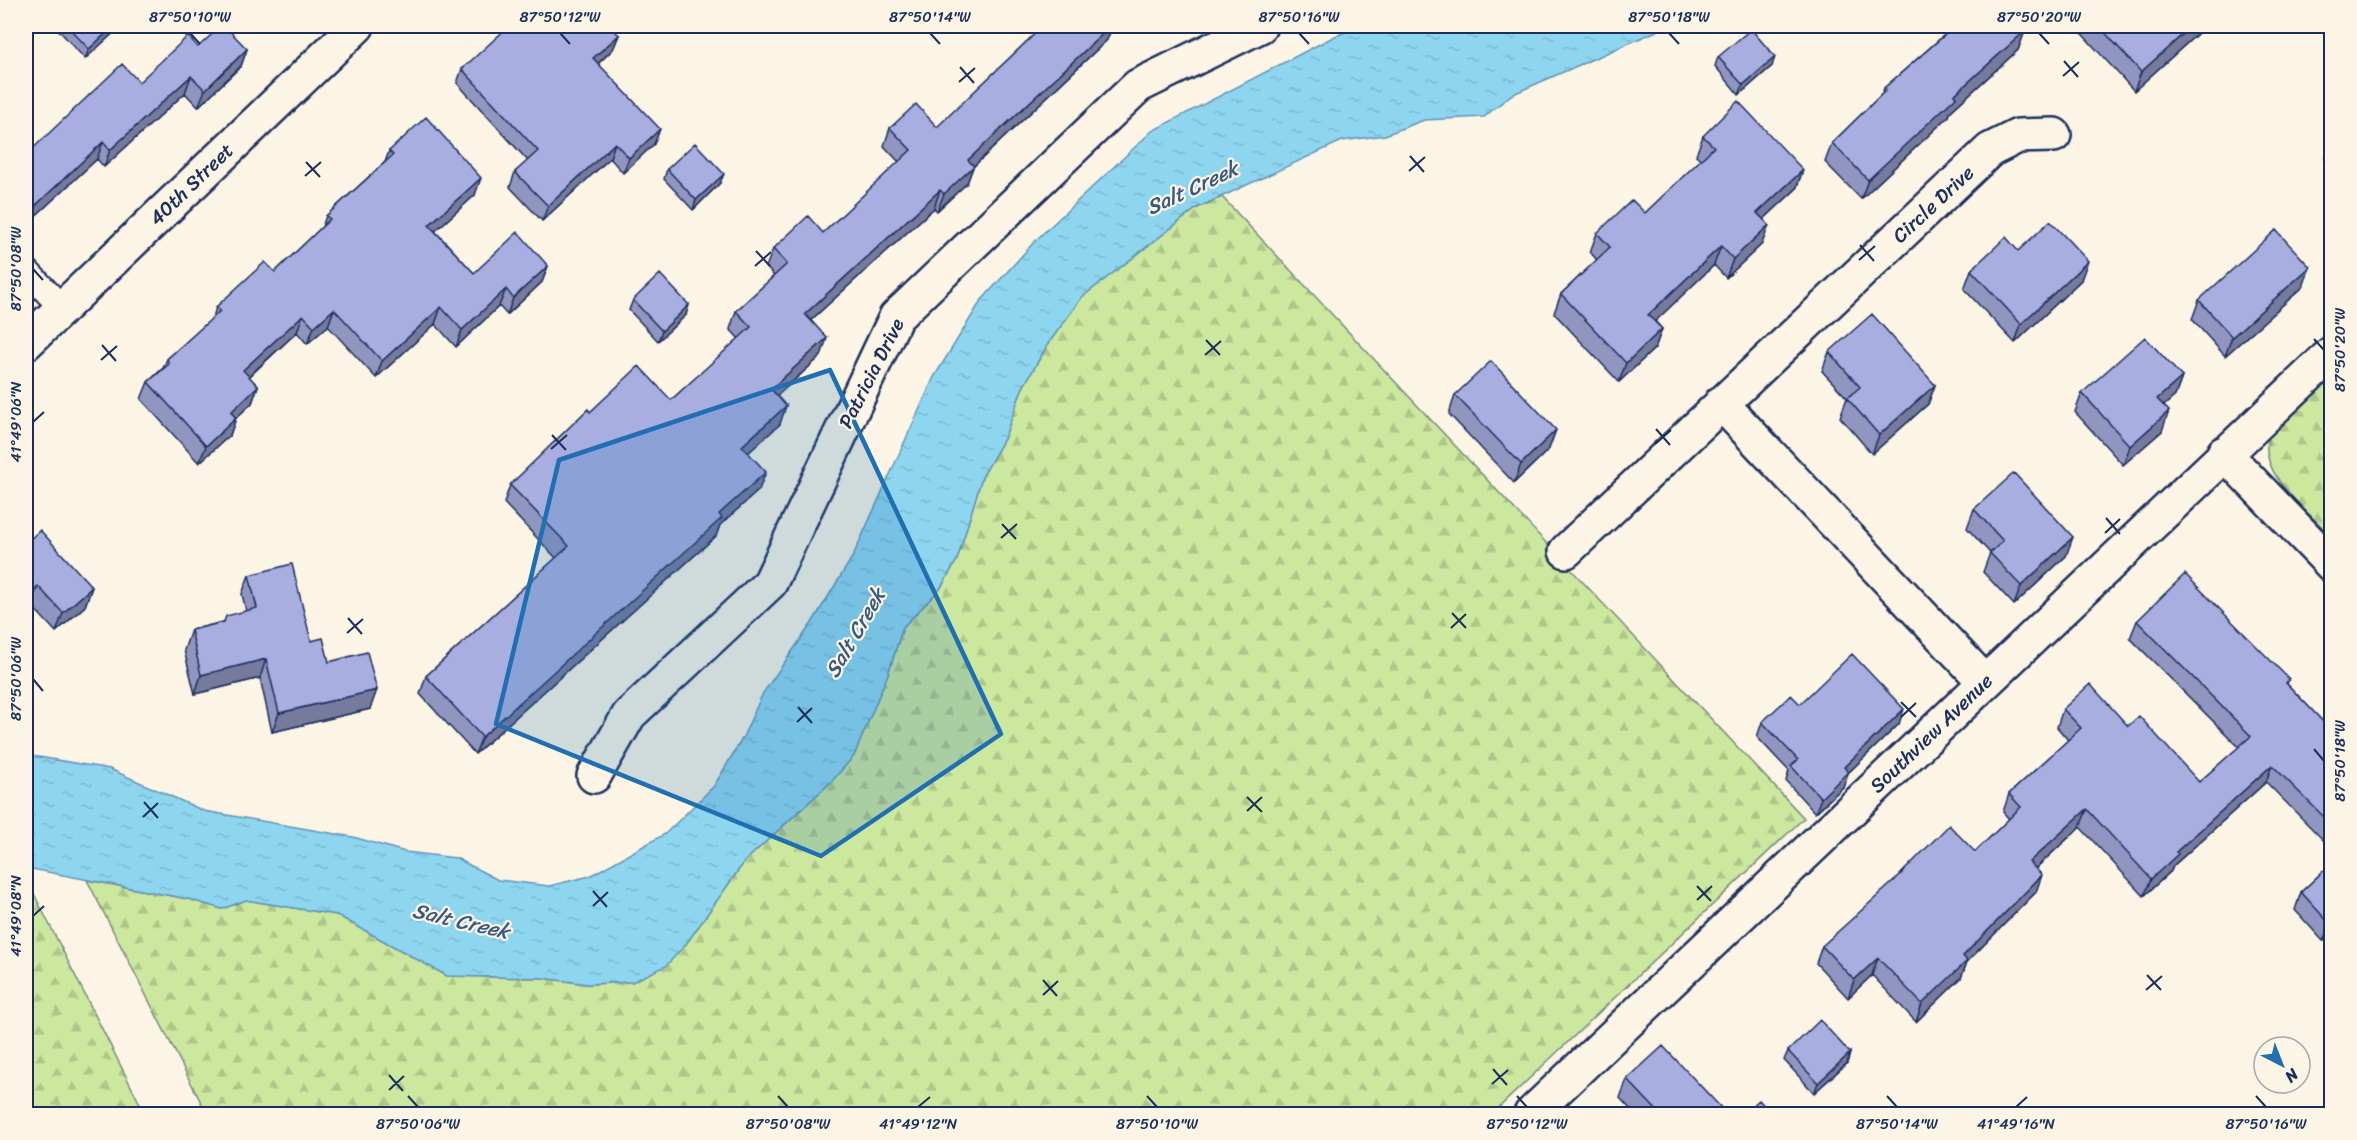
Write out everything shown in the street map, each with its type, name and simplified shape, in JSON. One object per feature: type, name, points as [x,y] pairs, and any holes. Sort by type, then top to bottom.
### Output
[{"type":"street","name":"40th Street","points":[[26,343],[357,26]]},
{"type":"street","name":"Patricia Drive","points":[[594,776],[629,716],[770,583],[896,317],[1138,86],[1260,26]]},
{"type":"street","name":"Circle Drive","points":[[1566,551],[1990,150],[2018,136],[2054,135]]},
{"type":"street","name":"Southview Avenue","points":[[1531,1114],[2331,353]]},
{"type":"street","points":[[1721,404],[1984,682]]},
{"type":"street","points":[[2224,453],[2331,565]]},
{"type":"lane","points":[[26,270],[62,308]]},
{"type":"highlighted area","points":[[830,370],[1001,734],[821,856],[496,724],[559,460]]},
{"type":"green space","points":[[1222,197],[1804,818],[1492,1114],[207,1114],[87,880],[188,899],[222,909],[246,900],[337,915],[447,976],[542,978],[588,984],[632,982],[686,944],[745,861],[832,781],[888,674],[903,627],[940,589],[957,560],[982,477],[1004,439],[1022,389],[1048,344],[1082,297],[1197,208]]},
{"type":"green space","points":[[2331,375],[2331,536],[2297,502],[2275,475],[2267,446],[2271,432],[2276,426]]},
{"type":"green space","points":[[26,878],[145,1114],[26,1114]]},
{"type":"water","name":"Salt Creek","points":[[1363,26],[1668,26],[1511,95],[1484,117],[1424,120],[1385,135],[1342,141],[1197,208],[1082,297],[1048,344],[1022,389],[1004,439],[982,477],[957,560],[940,589],[903,627],[888,674],[854,756],[832,781],[745,861],[686,944],[666,966],[632,982],[588,984],[542,978],[447,976],[337,915],[246,900],[222,909],[188,899],[26,868],[26,755],[110,769],[204,811],[353,837],[405,852],[456,858],[498,880],[549,886],[590,876],[665,834],[714,786],[742,739],[763,693],[812,623],[853,556],[934,377],[981,301],[1036,240],[1152,131],[1335,36]]},
{"type":"building","points":[[67,26],[114,26],[89,49]]},
{"type":"building","points":[[221,26],[225,26],[247,49],[205,90],[191,76],[110,150],[103,142],[36,205],[26,193],[26,155],[122,64],[139,82],[188,36],[198,47]]},
{"type":"building","points":[[509,26],[610,26],[619,35],[593,58],[660,129],[629,158],[615,143],[548,206],[515,172],[538,151],[462,69]]},
{"type":"building","points":[[1043,26],[1111,26],[968,160],[974,166],[944,194],[940,190],[805,314],[827,338],[771,389],[786,406],[742,446],[766,472],[719,514],[722,518],[482,737],[426,676],[569,546],[510,485],[588,409],[590,412],[639,366],[671,400],[751,327],[736,311],[787,264],[773,249],[808,216],[823,233],[911,150],[890,128],[916,104],[937,127]]},
{"type":"building","points":[[1955,26],[2020,26],[2025,31],[1954,95],[1956,97],[1868,180],[1832,143],[1886,90],[1884,88]]},
{"type":"building","points":[[2099,26],[2192,26],[2141,72]]},
{"type":"building","points":[[1751,29],[1775,57],[1743,85],[1718,57]]},
{"type":"building","points":[[1738,101],[1803,170],[1757,213],[1769,225],[1733,259],[1721,246],[1648,315],[1662,329],[1626,363],[1561,294],[1610,247],[1597,233],[1632,200],[1645,213],[1714,147],[1703,136]]},
{"type":"building","points":[[426,117],[481,178],[429,225],[474,273],[518,232],[548,266],[513,298],[506,289],[462,330],[441,307],[382,361],[334,309],[314,327],[303,315],[243,370],[258,386],[231,412],[236,418],[206,446],[148,382],[169,364],[167,359],[220,311],[216,307],[265,262],[275,272],[330,219],[326,216],[393,155],[389,151]]},
{"type":"building","points":[[695,143],[724,174],[696,200],[667,169]]},
{"type":"building","points":[[2050,221],[2088,261],[2021,324],[1971,270],[2006,237],[2018,251]]},
{"type":"building","points":[[2276,230],[2310,267],[2232,337],[2199,300]]},
{"type":"building","points":[[660,274],[689,305],[662,331],[633,300]]},
{"type":"building","points":[[1872,314],[1935,385],[1879,435],[1847,398],[1860,387],[1829,352]]},
{"type":"building","points":[[2145,337],[2182,377],[2157,399],[2169,411],[2130,446],[2082,393]]},
{"type":"building","points":[[1491,361],[1556,430],[1521,464],[1455,395]]},
{"type":"building","points":[[2014,473],[2073,537],[2021,586],[1990,553],[2003,541],[1974,509]]},
{"type":"building","points":[[40,530],[92,587],[63,613],[38,586],[26,597],[26,543]]},
{"type":"building","points":[[292,564],[311,641],[323,638],[329,662],[367,652],[377,690],[279,713],[266,659],[201,675],[191,630],[224,622],[226,616],[257,608],[249,575]]},
{"type":"building","points":[[2185,574],[2289,679],[2286,683],[2331,730],[2331,824],[2272,765],[2176,852],[2178,854],[2151,879],[2087,809],[2029,862],[2042,875],[1963,956],[1967,961],[1922,1004],[1878,958],[1854,980],[1822,946],[1893,882],[1949,825],[1975,852],[2021,807],[2009,794],[2081,728],[2063,709],[2090,684],[2128,726],[2139,716],[2199,782],[2251,736],[2137,621]]},
{"type":"building","points":[[1852,654],[1904,709],[1844,767],[1848,772],[1821,798],[1791,766],[1798,760],[1762,722],[1791,695],[1800,704]]},
{"type":"building","points":[[2331,864],[2331,922],[2330,924],[2301,892]]},
{"type":"building","points":[[1820,1020],[1850,1053],[1818,1083],[1788,1051]]},
{"type":"building","points":[[1663,1046],[1727,1114],[1660,1114],[1627,1079]]},
{"type":"building","points":[[1759,1100],[1772,1114],[1743,1114]]}]
